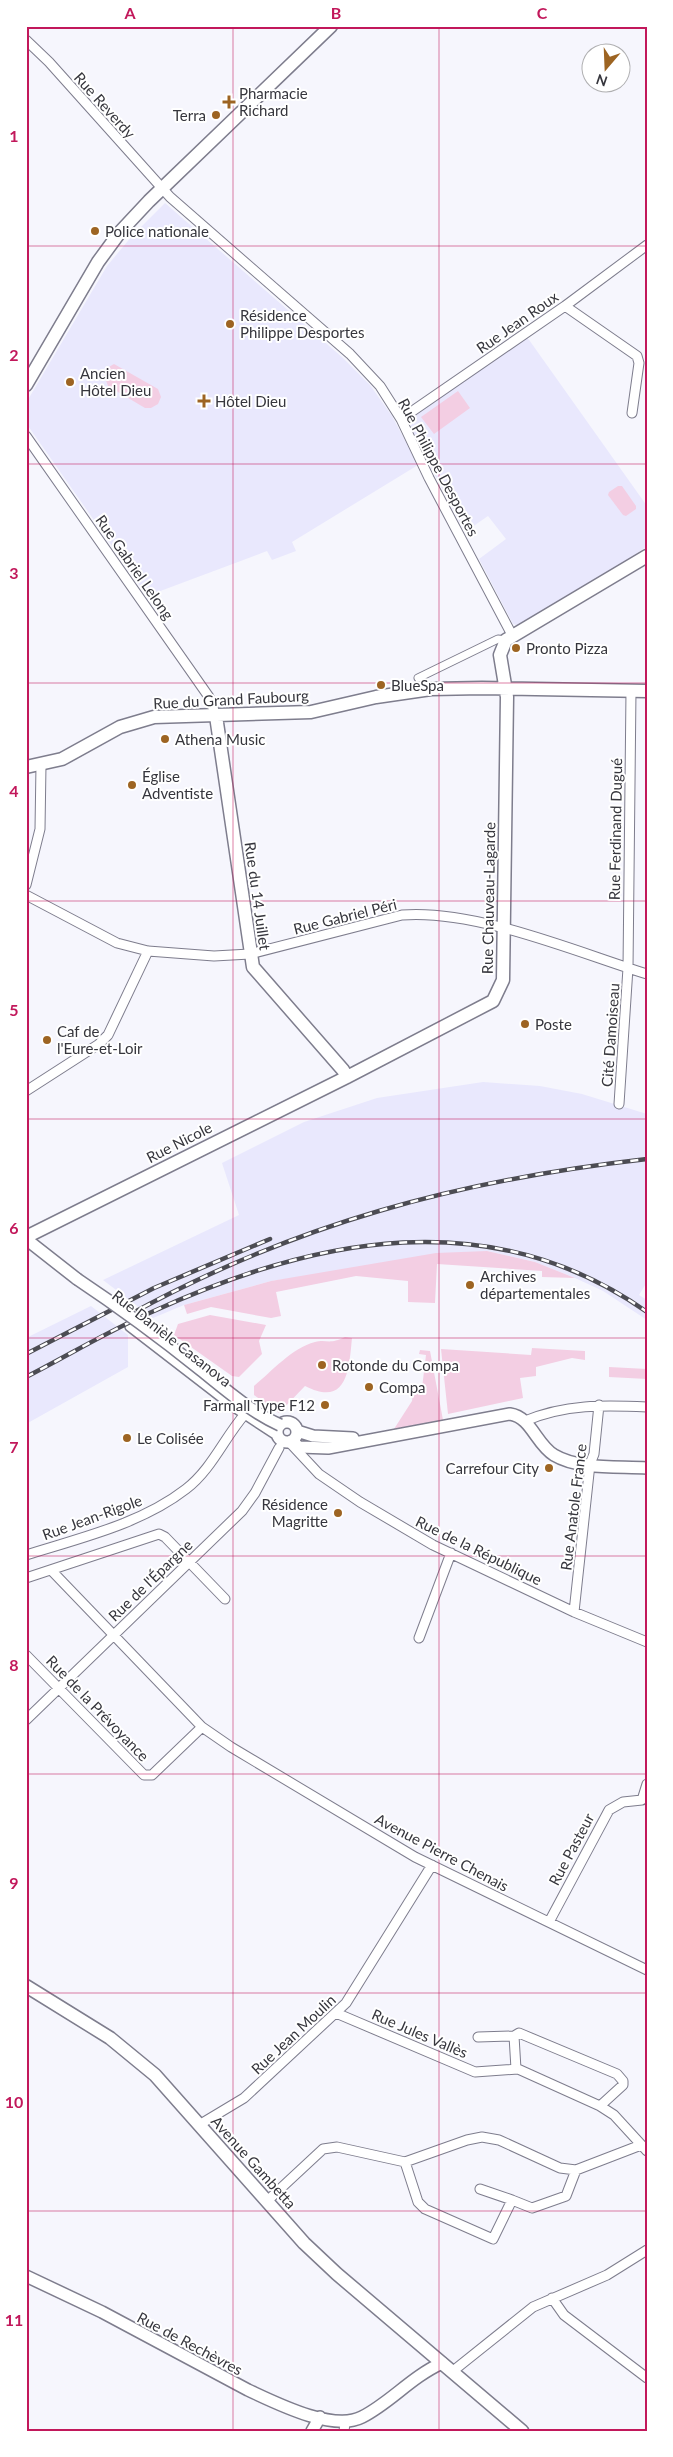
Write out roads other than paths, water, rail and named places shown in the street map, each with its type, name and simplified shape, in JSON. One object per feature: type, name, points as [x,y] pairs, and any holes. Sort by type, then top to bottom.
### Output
[{"type":"main road","points":[[26,384],[29,370],[98,262],[120,232],[162,188],[330,26]]},
{"type":"main road","points":[[487,688],[501,662],[500,655],[509,638],[647,556]]},
{"type":"main road","name":"Rue Chauveau-Lagarde","points":[[347,1077],[493,1001],[503,980],[506,688],[501,662]]},
{"type":"main road","name":"Rue du Grand Faubourg","points":[[26,767],[41,765],[62,758],[120,727],[152,718],[174,715],[216,716],[311,712],[383,696],[430,689],[506,688],[647,691]]},
{"type":"main road","name":"Rue du 14 Juillet","points":[[216,716],[250,954],[256,972],[343,1070],[347,1077]]},
{"type":"main road","name":"Rue Nicole","points":[[26,1238],[347,1077]]},
{"type":"main road","name":"Avenue Gambetta","points":[[31,1989],[110,2038],[155,2075],[304,2243],[337,2274],[453,2371]]},
{"type":"main road","points":[[453,2371],[522,2431]]},
{"type":"street","name":"Rue Reverdy","points":[[26,40],[162,188]]},
{"type":"street","name":"Rue Philippe Desportes","points":[[162,188],[350,354],[380,386],[401,419],[509,638]]},
{"type":"street","name":"Rue Jean Roux","points":[[401,419],[565,306],[647,245]]},
{"type":"street","points":[[565,306],[637,356],[639,363],[632,413]]},
{"type":"street","name":"Rue Gabriel Lelong","points":[[26,436],[209,697],[216,716]]},
{"type":"street","points":[[418,678],[498,639],[509,638]]},
{"type":"street","name":"Rue Ferdinand Dugué","points":[[628,968],[630,691]]},
{"type":"street","points":[[26,885],[40,829],[41,765]]},
{"type":"street","name":"Rue Gabriel Péri","points":[[26,895],[117,944],[148,951],[214,956],[250,954],[402,915],[425,913],[504,928],[647,974]]},
{"type":"street","points":[[26,1091],[99,1044],[108,1035],[148,951]]},
{"type":"street","name":"Cité Damoiseau","points":[[619,1104],[628,968]]},
{"type":"street","name":"Rue Danièle Casanova","points":[[26,1238],[131,1326],[245,1414],[285,1437]]},
{"type":"street","name":"Rue Danièle Casanova","points":[[76,1279],[116,1305],[231,1394],[270,1420],[285,1437]]},
{"type":"street","points":[[525,1421],[548,1411],[599,1405],[647,1407]]},
{"type":"street","name":"Rue Anatole France","points":[[574,1612],[590,1464],[594,1454],[599,1405]]},
{"type":"street","name":"Rue Jean-Rigole","points":[[26,1554],[148,1514],[187,1489],[220,1453],[245,1414]]},
{"type":"street","points":[[285,1437],[298,1447],[328,1448],[510,1414],[517,1415],[525,1421],[542,1446],[556,1456],[590,1464],[647,1468]]},
{"type":"street","name":"Rue de la République","points":[[285,1437],[320,1474],[360,1502],[450,1553],[574,1612],[647,1642]]},
{"type":"street","name":"Rue de l'Épargne","points":[[26,1720],[188,1561],[242,1512],[255,1493],[285,1437]]},
{"type":"street","points":[[26,1578],[159,1534],[225,1599]]},
{"type":"street","points":[[419,1638],[450,1553]]},
{"type":"street","name":"Avenue Pierre Chenais","points":[[51,1570],[202,1727],[231,1747],[432,1866],[647,1970]]},
{"type":"street","name":"Rue de la Prévoyance","points":[[26,1655],[144,1775],[152,1775],[202,1727]]},
{"type":"street","name":"Rue Pasteur","points":[[549,1922],[609,1810],[624,1802],[644,1801],[647,1784]]},
{"type":"street","name":"Rue Jean Moulin","points":[[199,2126],[244,2098],[346,2003],[432,1866]]},
{"type":"street","name":"Rue Jules Vallès","points":[[336,2013],[475,2072],[516,2069],[600,2106],[620,2120],[644,2148]]},
{"type":"street","points":[[478,2037],[514,2036],[519,2033],[617,2074],[623,2081],[623,2085],[600,2106]]},
{"type":"street","points":[[514,2036],[516,2069]]},
{"type":"street","points":[[266,2202],[323,2149],[337,2147],[406,2162],[467,2140],[482,2137],[499,2140],[560,2168],[576,2170],[644,2148]]},
{"type":"street","points":[[406,2162],[418,2202],[425,2209],[494,2239],[512,2200]]},
{"type":"street","points":[[480,2189],[532,2208],[566,2196],[576,2170]]},
{"type":"street","points":[[453,2371],[533,2307],[607,2275],[647,2250]]},
{"type":"street","name":"Rue de Rechèvres","points":[[26,2276],[102,2312],[272,2402],[345,2427]]},
{"type":"street","points":[[552,2298],[564,2315],[647,2378]]},
{"type":"street","points":[[345,2427],[427,2370],[442,2363]]},
{"type":"street","points":[[312,2431],[320,2418]]},
{"type":"railway","points":[[129,1315],[191,1283],[253,1255],[316,1231],[380,1211],[510,1179],[647,1159]]},
{"type":"railway","points":[[26,1354],[154,1288],[270,1239]]},
{"type":"railway","points":[[26,1377],[138,1318],[215,1285],[277,1264],[340,1250],[403,1242],[465,1244],[527,1255],[588,1277],[647,1312]]},
{"type":"place","name":"Pharmacie Richard","points":[[229,102]]},
{"type":"place","name":"Terra","points":[[216,115]]},
{"type":"place","name":"Police nationale","points":[[95,231]]},
{"type":"place","name":"Résidence Philippe Desportes","points":[[230,324]]},
{"type":"place","name":"Ancien Hôtel Dieu","points":[[70,382]]},
{"type":"place","name":"Hôtel Dieu","points":[[204,401]]},
{"type":"place","name":"Pronto Pizza","points":[[516,648]]},
{"type":"place","name":"BlueSpa","points":[[381,685]]},
{"type":"place","name":"Athena Music","points":[[165,739]]},
{"type":"place","name":"Église Adventiste","points":[[132,785]]},
{"type":"place","name":"Poste","points":[[525,1024]]},
{"type":"place","name":"Caf de l'Eure-et-Loir","points":[[47,1040]]},
{"type":"place","name":"Archives départementales","points":[[470,1285]]},
{"type":"place","name":"Rotonde du Compa","points":[[322,1365]]},
{"type":"place","name":"Compa","points":[[369,1387]]},
{"type":"place","name":"Farmall Type F12","points":[[325,1405]]},
{"type":"place","name":"Le Colisée","points":[[127,1438]]},
{"type":"place","name":"Carrefour City","points":[[549,1468]]},
{"type":"place","name":"Résidence Magritte","points":[[338,1513]]}]
